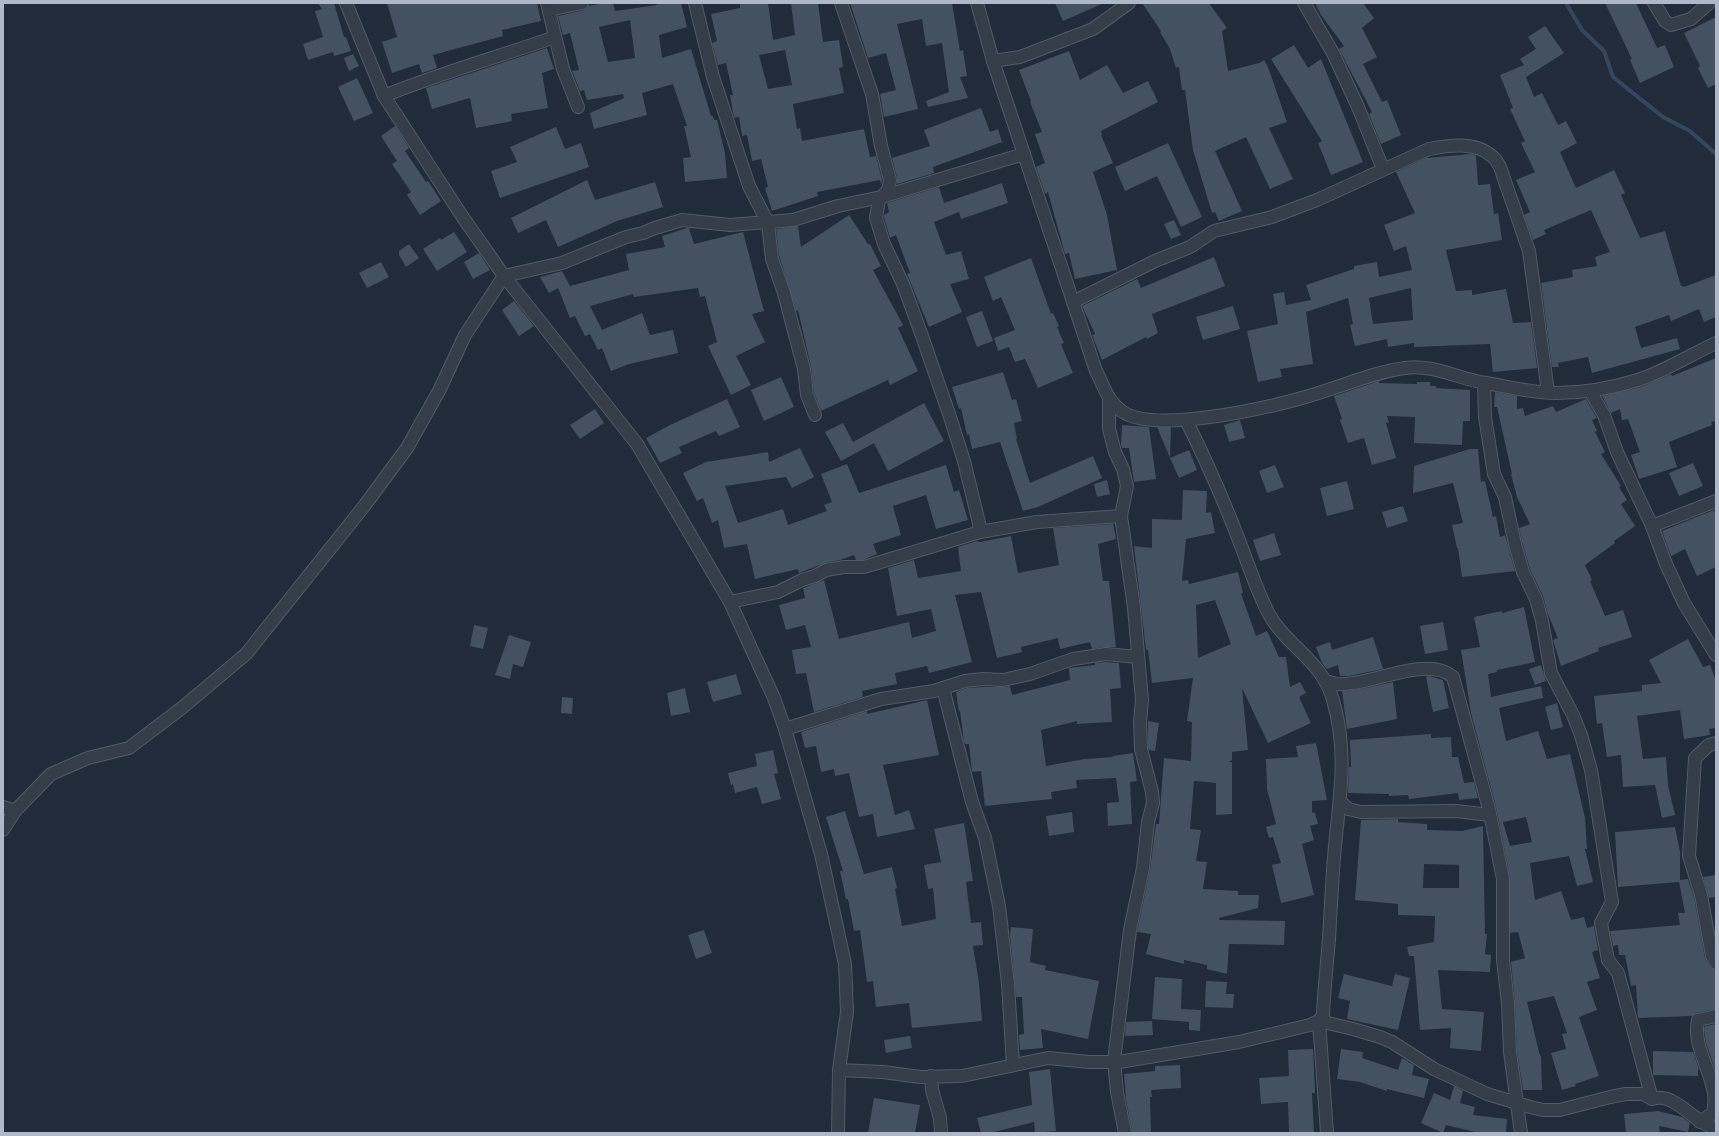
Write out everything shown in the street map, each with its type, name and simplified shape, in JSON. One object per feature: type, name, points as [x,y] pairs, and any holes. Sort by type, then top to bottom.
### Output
[{"type":"street","points":[[346,3],[384,96],[462,216],[504,276],[637,444],[730,602],[774,698],[785,729],[821,854],[845,964],[847,1012],[839,1070],[838,1133]]},
{"type":"street","points":[[578,107],[563,69],[548,6],[582,3]]},
{"type":"street","points":[[695,3],[713,77],[742,165],[749,186],[768,223],[772,259],[784,293],[804,369],[807,395],[815,415]]},
{"type":"street","points":[[842,3],[872,94],[881,146],[890,180],[888,190],[881,197],[877,208],[876,218],[884,244],[903,284],[962,453],[980,532]]},
{"type":"street","points":[[977,3],[993,61],[1073,302],[1096,371],[1109,400],[1109,429],[1115,452],[1123,469],[1127,486],[1121,516],[1134,608],[1142,700],[1140,722],[1141,749],[1152,792],[1153,803],[1148,822],[1143,868],[1130,930],[1114,1061],[1117,1092],[1125,1133]]},
{"type":"street","points":[[993,61],[1020,57],[1094,29],[1129,3]]},
{"type":"street","points":[[1304,3],[1333,53],[1358,107],[1383,169]]},
{"type":"street","points":[[1654,3],[1665,21],[1671,25],[1691,19],[1709,3]]},
{"type":"street","points":[[384,96],[420,81],[504,55],[555,37]]},
{"type":"street","points":[[1073,302],[1155,261],[1190,247],[1214,231],[1272,217],[1317,200],[1429,149],[1460,145],[1473,147],[1493,157],[1500,167],[1529,251],[1548,392]]},
{"type":"street","points":[[3,830],[15,811],[51,774],[88,758],[129,748],[183,707],[246,654],[365,505],[408,448],[439,391],[465,335],[504,276],[562,262],[626,237],[682,220],[730,225],[793,220],[838,206],[881,197],[1024,154]]},
{"type":"street","points":[[1109,400],[1124,412],[1142,419],[1186,420],[1245,412],[1310,396],[1388,371],[1407,367],[1429,368],[1484,382],[1548,392],[1590,391],[1637,380],[1675,365],[1691,355],[1716,344]]},
{"type":"street","points":[[1484,382],[1488,447],[1494,474],[1505,497],[1515,544],[1523,572],[1536,599],[1542,621],[1551,673],[1576,722],[1591,770],[1612,902],[1600,923],[1608,960],[1618,973],[1652,1099]]},
{"type":"street","points":[[1590,391],[1604,414],[1617,452],[1652,526],[1666,564],[1684,603],[1715,651]]},
{"type":"street","points":[[839,1070],[883,1072],[920,1077],[962,1076],[1048,1058],[1089,1062],[1114,1061],[1170,1054],[1239,1042],[1310,1025],[1319,1021],[1323,1016],[1335,846],[1343,760],[1341,735],[1333,699],[1319,670],[1300,649],[1284,635],[1269,614],[1212,473],[1186,420]]},
{"type":"street","points":[[1652,526],[1716,501]]},
{"type":"street","points":[[730,602],[778,592],[826,570],[864,567],[980,532],[1037,522],[1121,516]]},
{"type":"street","points":[[785,729],[881,699],[934,691],[965,681],[983,679],[1003,680],[1030,674],[1073,659],[1106,654],[1138,657]]},
{"type":"street","points":[[1325,680],[1337,684],[1346,683],[1423,669],[1449,673],[1453,677],[1490,815],[1503,879],[1503,960],[1508,1003],[1510,1052],[1521,1133]]},
{"type":"street","points":[[943,688],[972,802],[985,838],[999,906],[1008,984],[1013,1065]]},
{"type":"street","points":[[1716,743],[1709,745],[1695,758],[1689,856],[1701,895],[1712,956],[1716,963]]},
{"type":"street","points":[[1340,801],[1348,809],[1361,812],[1456,811],[1490,815]]},
{"type":"street","points":[[3,807],[15,811]]},
{"type":"street","points":[[1700,1122],[1713,1113],[1715,1103],[1712,1085],[1704,1065],[1696,1029],[1698,1020],[1716,1016]]},
{"type":"street","points":[[1319,1021],[1353,1029],[1392,1042],[1434,1069],[1487,1094],[1543,1110],[1560,1110],[1610,1097],[1626,1094],[1643,1094],[1652,1099],[1660,1097],[1677,1103],[1700,1122],[1716,1129]]},
{"type":"street","points":[[1319,1021],[1327,1133]]},
{"type":"street","points":[[931,1076],[932,1090],[940,1118],[940,1133]]},
{"type":"building","points":[[318,3],[334,3],[344,37],[346,37],[351,51],[334,56],[333,52],[308,60],[303,44],[323,37],[315,11],[322,9]]},
{"type":"building","points":[[387,3],[537,3],[541,21],[502,30],[503,36],[433,55],[437,68],[422,73],[419,64],[392,73],[382,42],[397,37]]},
{"type":"building","points":[[613,3],[615,11],[657,5],[656,3],[681,3],[687,27],[659,35],[662,58],[691,49],[711,116],[713,116],[714,120],[717,120],[725,153],[727,178],[685,182],[683,158],[691,157],[684,126],[687,126],[673,84],[642,93],[647,115],[594,129],[590,113],[624,98],[623,94],[587,100],[584,90],[580,91],[572,71],[579,70],[570,33],[563,35],[558,16],[584,10],[588,6]],"holes":[[[630,20],[635,58],[608,62],[599,27]]]},
{"type":"building","points":[[740,3],[768,3],[773,40],[795,35],[791,3],[818,3],[823,42],[839,40],[843,67],[839,68],[844,93],[793,104],[797,129],[800,128],[802,141],[864,129],[870,157],[876,156],[882,180],[881,185],[880,180],[817,192],[818,196],[772,211],[765,188],[768,187],[761,159],[752,161],[747,135],[742,136],[739,117],[734,118],[730,95],[733,95],[726,63],[718,65],[712,43],[717,41],[711,14],[740,8]],"holes":[[[785,50],[792,85],[768,89],[759,55]]]},
{"type":"building","points":[[850,3],[952,3],[960,51],[963,50],[967,76],[960,77],[968,98],[928,107],[926,101],[949,92],[942,43],[926,46],[922,19],[897,24],[918,109],[884,117],[880,94],[896,90],[886,53],[868,58]]},
{"type":"building","points":[[1055,3],[1104,3],[1063,21]]},
{"type":"building","points":[[1142,3],[1209,3],[1227,28],[1222,31],[1228,71],[1259,63],[1264,60],[1268,67],[1287,122],[1269,128],[1293,179],[1270,189],[1246,137],[1215,151],[1242,211],[1219,221],[1215,212],[1212,213],[1193,150],[1185,90],[1182,90],[1179,67],[1176,68],[1170,49],[1160,32],[1161,31]]},
{"type":"building","points":[[1315,3],[1363,3],[1374,18],[1362,28],[1377,57],[1363,64],[1382,102],[1387,100],[1401,135],[1381,144],[1369,114],[1372,112],[1339,49],[1344,46],[1321,15]]},
{"type":"building","points":[[1605,3],[1636,3],[1657,48],[1665,45],[1674,67],[1640,83],[1630,60],[1632,59]]},
{"type":"building","points":[[1716,17],[1716,84],[1708,88],[1698,68],[1700,66],[1684,33]]},
{"type":"building","points":[[1545,26],[1564,53],[1526,77],[1534,97],[1542,93],[1558,125],[1566,121],[1577,143],[1560,152],[1576,188],[1614,170],[1625,193],[1621,195],[1640,238],[1665,231],[1681,286],[1684,287],[1716,275],[1716,317],[1704,322],[1699,309],[1671,321],[1669,315],[1635,327],[1641,348],[1677,338],[1680,349],[1592,373],[1588,357],[1558,363],[1559,367],[1552,367],[1541,283],[1573,277],[1572,270],[1597,266],[1595,257],[1610,252],[1591,210],[1544,230],[1546,234],[1533,240],[1524,215],[1530,212],[1516,180],[1535,172],[1521,143],[1525,141],[1510,109],[1513,108],[1500,75],[1524,65],[1520,59],[1536,49],[1528,37]]},
{"type":"building","points":[[1294,45],[1308,68],[1321,59],[1363,162],[1331,175],[1318,143],[1322,141],[1271,59]]},
{"type":"building","points":[[547,48],[554,69],[542,73],[548,108],[511,114],[512,121],[476,128],[470,98],[432,109],[426,88]]},
{"type":"building","points":[[1069,51],[1080,80],[1107,65],[1123,93],[1148,81],[1158,102],[1101,131],[1101,135],[1113,163],[1093,172],[1107,215],[1117,270],[1075,279],[1069,253],[1065,254],[1048,192],[1045,194],[1036,167],[1045,163],[1035,134],[1042,132],[1019,70]]},
{"type":"building","points":[[353,54],[359,66],[349,71],[344,58]]},
{"type":"building","points":[[357,78],[373,113],[354,121],[338,87]]},
{"type":"building","points":[[981,108],[990,132],[998,129],[1002,142],[933,167],[934,173],[897,184],[892,158],[930,146],[924,130]]},
{"type":"building","points":[[395,126],[409,148],[405,151],[441,201],[420,215],[407,195],[411,192],[392,164],[397,161],[381,136]]},
{"type":"building","points":[[556,127],[565,149],[581,143],[589,167],[500,198],[491,171],[517,162],[510,147]]},
{"type":"building","points":[[1168,143],[1202,217],[1181,227],[1157,176],[1125,191],[1115,167]]},
{"type":"building","points":[[1471,154],[1476,155],[1478,185],[1490,184],[1494,214],[1498,213],[1502,240],[1446,250],[1456,291],[1472,290],[1472,295],[1506,289],[1513,323],[1531,322],[1537,368],[1493,372],[1490,344],[1414,347],[1414,343],[1388,347],[1387,339],[1355,346],[1350,325],[1353,324],[1348,298],[1306,312],[1313,364],[1280,369],[1282,377],[1258,382],[1247,331],[1278,324],[1273,294],[1284,292],[1286,305],[1311,300],[1306,285],[1354,269],[1354,266],[1377,262],[1379,277],[1412,270],[1406,246],[1394,251],[1384,225],[1415,213],[1396,172],[1426,158]],"holes":[[[1411,288],[1413,320],[1373,324],[1369,298]]]},
{"type":"building","points":[[587,180],[595,200],[655,182],[663,207],[617,221],[558,247],[546,220],[518,233],[511,218]]},
{"type":"building","points":[[1002,183],[1008,203],[961,219],[959,212],[934,222],[946,255],[961,251],[969,279],[950,284],[962,312],[929,327],[907,274],[910,273],[896,235],[890,238],[884,217],[884,215],[889,212],[887,203],[939,187],[944,203]]},
{"type":"building","points":[[849,215],[868,244],[870,244],[881,266],[873,270],[903,325],[898,328],[918,371],[890,385],[888,380],[821,411],[814,393],[811,367],[798,310],[796,311],[779,255],[776,229],[798,226],[801,247]]},
{"type":"building","points":[[1174,220],[1181,235],[1171,239],[1164,224]]},
{"type":"building","points":[[689,228],[694,244],[743,232],[764,311],[752,314],[765,342],[736,356],[751,385],[731,395],[708,346],[717,342],[705,296],[700,297],[698,288],[634,297],[633,294],[590,306],[602,330],[642,313],[650,335],[673,330],[678,353],[629,364],[611,371],[602,348],[598,350],[590,334],[585,336],[575,316],[570,318],[558,288],[549,293],[540,277],[562,271],[570,286],[629,270],[626,254],[665,247],[662,236]]},
{"type":"building","points":[[454,232],[467,252],[437,271],[423,249],[440,238],[441,240]]},
{"type":"building","points":[[409,244],[419,258],[406,267],[399,255],[399,251]]},
{"type":"building","points":[[479,253],[490,270],[473,279],[464,262]]},
{"type":"building","points":[[1214,257],[1225,286],[1152,314],[1158,333],[1147,339],[1146,337],[1102,360],[1092,335],[1095,334],[1082,306],[1137,279],[1141,288]]},
{"type":"building","points":[[1031,258],[1051,314],[1053,313],[1059,326],[1057,327],[1064,343],[1061,344],[1073,373],[1038,388],[1025,359],[1015,362],[1009,347],[998,351],[994,338],[1015,330],[1001,297],[993,301],[984,277]]},
{"type":"building","points":[[381,262],[389,277],[367,288],[359,273]]},
{"type":"building","points":[[514,301],[534,326],[519,336],[502,310]]},
{"type":"building","points":[[1233,306],[1240,329],[1203,340],[1196,317]]},
{"type":"building","points":[[982,311],[993,341],[977,347],[966,317]]},
{"type":"building","points":[[1716,358],[1716,421],[1711,422],[1712,425],[1669,442],[1677,467],[1639,479],[1631,455],[1640,452],[1628,419],[1622,420],[1620,409],[1611,413],[1602,396],[1641,387],[1671,374],[1672,376]]},
{"type":"building","points":[[1003,372],[1012,400],[1016,399],[1022,421],[1014,423],[1016,439],[1030,483],[1093,456],[1102,478],[1038,507],[1023,511],[1000,442],[972,449],[969,434],[967,435],[961,408],[959,409],[952,387]]},
{"type":"building","points":[[781,377],[794,407],[764,421],[751,390]]},
{"type":"building","points":[[1379,381],[1379,383],[1417,384],[1417,382],[1430,382],[1430,386],[1436,386],[1436,388],[1470,390],[1470,421],[1463,421],[1462,445],[1414,443],[1415,417],[1387,416],[1389,422],[1386,423],[1396,458],[1372,465],[1364,438],[1348,443],[1334,396]]},
{"type":"building","points":[[1495,392],[1517,396],[1517,409],[1523,408],[1525,416],[1553,406],[1556,412],[1586,399],[1597,418],[1592,420],[1597,431],[1595,432],[1605,452],[1601,454],[1621,486],[1619,487],[1627,500],[1621,504],[1635,526],[1585,565],[1605,616],[1623,610],[1632,637],[1598,648],[1599,651],[1561,666],[1553,640],[1558,638],[1547,612],[1543,596],[1530,569],[1522,542],[1519,528],[1530,524],[1517,497],[1497,407],[1494,407]]},
{"type":"building","points":[[727,399],[740,427],[719,436],[716,431],[679,447],[682,453],[660,463],[646,438],[670,425]]},
{"type":"building","points":[[924,403],[944,441],[888,471],[874,443],[841,461],[825,432],[843,423],[853,442]]},
{"type":"building","points":[[595,409],[604,423],[580,439],[570,425]]},
{"type":"building","points":[[1240,420],[1245,438],[1229,442],[1224,425]]},
{"type":"building","points":[[1122,425],[1149,427],[1156,479],[1134,482],[1129,448],[1122,448],[1121,445]]},
{"type":"building","points":[[1157,427],[1171,427],[1170,458]]},
{"type":"building","points":[[800,448],[814,477],[792,488],[786,477],[725,486],[738,523],[783,509],[788,525],[827,511],[824,505],[832,502],[821,474],[847,464],[859,493],[946,465],[954,492],[959,490],[968,520],[936,529],[926,495],[893,506],[901,535],[873,544],[877,554],[863,560],[856,560],[854,555],[825,563],[799,573],[798,569],[755,579],[747,544],[724,548],[718,520],[712,523],[703,498],[697,501],[683,473],[706,462],[768,452],[769,462]]},
{"type":"building","points":[[1470,449],[1478,449],[1481,482],[1485,481],[1493,517],[1496,516],[1500,537],[1505,535],[1515,571],[1462,577],[1458,548],[1452,525],[1463,523],[1453,483],[1413,493],[1414,466]]},
{"type":"building","points":[[1189,450],[1197,470],[1179,478],[1170,458]]},
{"type":"building","points":[[1693,463],[1703,486],[1679,496],[1669,473]]},
{"type":"building","points":[[1275,465],[1284,487],[1267,493],[1259,471]]},
{"type":"building","points":[[1107,480],[1110,494],[1097,497],[1094,484]]},
{"type":"building","points":[[1347,481],[1354,509],[1327,516],[1320,488]]},
{"type":"building","points":[[1183,490],[1207,491],[1206,513],[1211,512],[1215,533],[1186,539],[1182,581],[1188,580],[1189,584],[1238,572],[1243,593],[1241,594],[1256,636],[1267,631],[1279,657],[1286,657],[1290,687],[1300,682],[1306,693],[1299,697],[1311,723],[1268,743],[1242,688],[1248,750],[1232,752],[1232,760],[1229,762],[1232,762],[1232,814],[1216,815],[1216,783],[1194,781],[1190,829],[1201,830],[1196,861],[1207,862],[1203,889],[1238,891],[1238,895],[1259,895],[1258,908],[1219,918],[1219,920],[1285,921],[1284,945],[1229,944],[1227,974],[1207,969],[1207,965],[1184,960],[1184,964],[1146,954],[1151,934],[1137,932],[1150,870],[1156,824],[1159,824],[1164,758],[1191,761],[1192,722],[1187,721],[1193,678],[1152,683],[1148,650],[1146,650],[1134,546],[1152,548],[1152,519],[1182,520]],"holes":[[[1215,600],[1231,644],[1198,658],[1196,605]]]},
{"type":"building","points":[[1403,506],[1408,521],[1387,528],[1382,512]]},
{"type":"building","points":[[1714,510],[1716,515],[1716,567],[1697,576],[1685,549],[1671,556],[1662,531]]},
{"type":"building","points":[[1113,524],[1116,539],[1098,544],[1103,581],[1109,581],[1116,647],[1092,649],[1090,642],[1060,649],[1058,638],[1021,647],[1022,652],[997,658],[981,592],[955,595],[972,662],[929,673],[927,666],[895,673],[897,684],[862,691],[863,697],[814,712],[806,673],[796,674],[792,650],[811,647],[805,625],[786,630],[779,605],[805,598],[803,588],[824,580],[839,639],[909,622],[912,638],[936,631],[931,609],[897,616],[888,568],[914,560],[918,578],[961,571],[958,547],[977,541],[980,542],[1011,536],[1018,573],[1059,565],[1053,528]]},
{"type":"building","points":[[1274,533],[1281,555],[1260,561],[1253,540]]},
{"type":"building","points":[[1524,607],[1535,662],[1497,670],[1497,672],[1488,674],[1491,697],[1541,686],[1543,698],[1499,708],[1506,741],[1538,731],[1547,759],[1570,754],[1585,818],[1587,849],[1585,849],[1593,882],[1577,886],[1569,856],[1530,863],[1535,900],[1561,891],[1571,920],[1584,917],[1587,928],[1594,926],[1598,950],[1592,952],[1600,978],[1587,982],[1597,1010],[1579,1017],[1599,1076],[1575,1084],[1576,1086],[1562,1090],[1551,1053],[1566,1049],[1562,1034],[1567,1033],[1554,996],[1527,1002],[1540,1056],[1541,1055],[1542,1090],[1523,1090],[1517,1051],[1515,1002],[1511,962],[1525,958],[1518,932],[1510,933],[1510,878],[1496,807],[1471,713],[1461,650],[1480,647],[1474,617],[1502,611],[1502,613]],"holes":[[[1526,817],[1532,842],[1510,846],[1503,822]]]},
{"type":"building","points":[[1443,622],[1448,650],[1425,654],[1420,626]]},
{"type":"building","points":[[474,625],[488,628],[483,649],[470,646]]},
{"type":"building","points":[[509,635],[531,642],[523,667],[513,664],[510,679],[495,675]]},
{"type":"building","points":[[1373,637],[1383,669],[1349,676],[1340,676],[1338,665],[1327,669],[1322,663],[1316,647],[1330,642],[1332,650]]},
{"type":"building","points":[[1688,639],[1703,667],[1710,665],[1716,681],[1716,728],[1709,729],[1710,735],[1684,739],[1680,710],[1637,716],[1643,759],[1666,757],[1668,785],[1675,815],[1662,818],[1655,785],[1623,787],[1621,755],[1607,757],[1602,723],[1597,724],[1594,696],[1642,691],[1642,685],[1661,683],[1649,660]]},
{"type":"building","points":[[1095,663],[1119,663],[1121,688],[1110,689],[1112,722],[1077,724],[1077,721],[1041,730],[1046,766],[1133,753],[1137,781],[1130,782],[1132,824],[1108,826],[1107,803],[1119,802],[1116,778],[1076,780],[1077,788],[1051,792],[1052,799],[985,806],[981,771],[972,772],[969,744],[965,744],[964,742],[956,692],[967,688],[1010,686],[1012,695],[1070,680],[1069,668],[1095,665]]},
{"type":"building","points":[[1541,665],[1546,681],[1535,685],[1529,669]]},
{"type":"building","points":[[736,674],[742,694],[713,702],[707,682]]},
{"type":"building","points":[[1429,676],[1443,680],[1449,708],[1433,712],[1426,677]]},
{"type":"building","points":[[1393,682],[1397,719],[1347,729],[1342,691],[1366,688]]},
{"type":"building","points":[[685,688],[690,712],[671,716],[667,693]]},
{"type":"building","points":[[562,697],[573,698],[572,714],[561,713]]},
{"type":"building","points":[[927,700],[939,755],[883,765],[895,815],[909,810],[915,829],[877,837],[873,814],[859,817],[849,773],[835,776],[834,769],[821,772],[816,746],[805,748],[801,732],[867,711],[867,714]]},
{"type":"building","points":[[1557,703],[1563,727],[1551,730],[1545,707]]},
{"type":"building","points":[[1148,721],[1159,723],[1155,751],[1149,750],[1148,748]]},
{"type":"building","points":[[1431,734],[1431,738],[1451,737],[1452,757],[1458,757],[1464,783],[1474,782],[1478,798],[1459,800],[1458,793],[1409,799],[1408,795],[1389,796],[1389,794],[1348,793],[1349,767],[1351,767],[1350,740]]},
{"type":"building","points":[[1316,743],[1327,800],[1312,801],[1312,812],[1315,813],[1318,824],[1310,826],[1314,840],[1302,844],[1314,895],[1281,903],[1272,865],[1281,863],[1273,837],[1269,838],[1266,827],[1276,824],[1267,789],[1266,759],[1298,757],[1296,746]]},
{"type":"building","points":[[773,750],[778,773],[774,774],[781,799],[762,804],[757,787],[735,793],[728,773],[757,766],[755,754]]},
{"type":"building","points":[[845,811],[864,874],[892,867],[897,888],[895,889],[902,926],[936,919],[933,888],[928,889],[924,865],[941,862],[934,829],[964,823],[973,881],[966,882],[971,923],[981,922],[983,945],[973,946],[979,983],[982,1021],[912,1028],[909,1003],[876,1007],[873,981],[867,982],[860,930],[854,931],[848,899],[846,899],[840,871],[843,871],[826,817]]},
{"type":"building","points":[[1072,812],[1074,832],[1049,836],[1046,816]]},
{"type":"building","points":[[1398,819],[1398,822],[1427,824],[1427,830],[1462,831],[1483,826],[1485,934],[1487,934],[1485,954],[1491,955],[1490,972],[1438,970],[1442,1009],[1484,1012],[1481,1051],[1450,1048],[1451,1028],[1420,1030],[1414,956],[1409,956],[1407,947],[1434,942],[1435,916],[1398,915],[1398,904],[1355,900],[1361,820]],"holes":[[[1424,864],[1459,865],[1459,888],[1423,888]]]},
{"type":"building","points":[[1675,827],[1680,852],[1680,880],[1688,879],[1694,897],[1705,958],[1710,967],[1716,970],[1716,1009],[1696,1013],[1692,1016],[1638,1018],[1636,985],[1631,986],[1625,955],[1619,955],[1618,945],[1613,946],[1610,931],[1680,925],[1678,913],[1685,913],[1679,882],[1618,887],[1615,832]]},
{"type":"building","points":[[1716,875],[1716,897],[1709,898],[1703,877]]},
{"type":"building","points":[[1011,927],[1033,929],[1030,962],[1046,966],[1045,970],[1099,981],[1088,1039],[1041,1029],[1043,1048],[1020,1050],[1019,1035],[1024,1034],[1022,997],[1016,997],[1010,935]]},
{"type":"building","points":[[704,930],[712,953],[696,959],[688,935]]},
{"type":"building","points":[[1344,974],[1392,986],[1395,974],[1410,978],[1398,1030],[1347,1019],[1350,1001],[1338,998]]},
{"type":"building","points":[[1155,977],[1182,979],[1181,1009],[1201,1010],[1200,1031],[1189,1030],[1189,1022],[1152,1019]]},
{"type":"building","points":[[1206,981],[1227,982],[1226,994],[1234,994],[1233,1008],[1205,1007]]},
{"type":"building","points":[[1152,1021],[1153,1035],[1125,1036],[1126,1022]]},
{"type":"building","points":[[1716,1024],[1716,1072],[1706,1043],[1704,1029],[1705,1026]]},
{"type":"building","points":[[910,1036],[912,1048],[886,1053],[884,1040]]},
{"type":"building","points":[[1313,1049],[1315,1093],[1312,1093],[1314,1133],[1289,1133],[1288,1102],[1261,1104],[1259,1078],[1289,1076],[1288,1050]]},
{"type":"building","points":[[1341,1049],[1363,1052],[1362,1058],[1398,1070],[1402,1058],[1414,1065],[1412,1075],[1429,1079],[1424,1098],[1387,1089],[1387,1091],[1360,1082],[1337,1079]]},
{"type":"building","points":[[1653,1051],[1693,1052],[1699,1069],[1698,1076],[1653,1075]]},
{"type":"building","points":[[1180,1065],[1181,1088],[1151,1090],[1151,1132],[1132,1132],[1126,1099],[1124,1074],[1155,1071],[1155,1066]]},
{"type":"building","points":[[1050,1069],[1056,1131],[1035,1133],[1034,1122],[990,1133],[981,1133],[977,1118],[1032,1105],[1029,1072]]},
{"type":"building","points":[[1454,1086],[1463,1091],[1460,1103],[1475,1107],[1473,1115],[1507,1119],[1506,1133],[1479,1133],[1446,1125],[1443,1133],[1421,1123],[1434,1093],[1450,1100]]},
{"type":"building","points":[[874,1098],[920,1105],[915,1133],[868,1133]]},
{"type":"building","points":[[1658,1111],[1682,1117],[1690,1123],[1688,1132],[1659,1126],[1660,1133],[1626,1133],[1624,1114]]},
{"type":"waterway","points":[[1566,3],[1582,30],[1604,51],[1613,77],[1663,117],[1690,131],[1716,154]]}]
